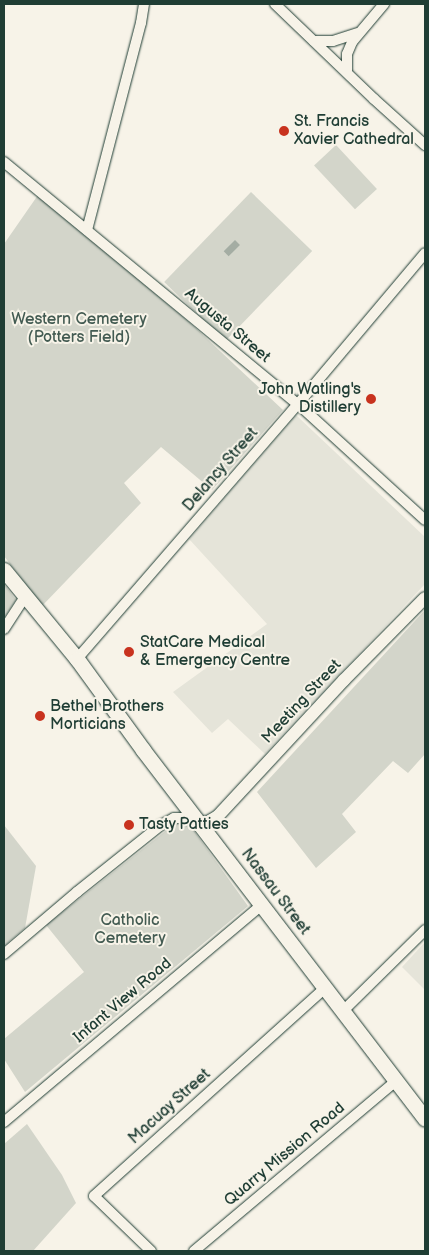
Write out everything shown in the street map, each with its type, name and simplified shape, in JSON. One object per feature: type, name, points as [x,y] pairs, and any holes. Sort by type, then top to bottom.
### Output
[{"type":"main road","name":"Nassau Street","points":[[4,570],[77,659],[425,1119]]},
{"type":"street","points":[[87,230],[144,4]]},
{"type":"street","points":[[275,4],[425,145]]},
{"type":"street","points":[[347,72],[347,54],[358,33],[384,4]]},
{"type":"street","points":[[314,41],[333,40],[358,33]]},
{"type":"street","name":"Augusta Street","points":[[4,162],[298,404],[425,520]]},
{"type":"street","name":"Delancy Street","points":[[77,659],[298,404],[425,252]]},
{"type":"street","points":[[4,629],[25,597]]},
{"type":"street","name":"Meeting Street","points":[[200,823],[208,822],[218,816],[344,680],[425,598]]},
{"type":"street","points":[[4,954],[162,825],[174,818],[183,818],[200,823]]},
{"type":"street","name":"Infant View Road","points":[[4,1122],[262,905]]},
{"type":"street","points":[[344,1010],[425,930]]},
{"type":"street","name":"Macuay Street","points":[[150,1251],[94,1196],[326,988]]},
{"type":"street","name":"Quarry Mission Road","points":[[194,1251],[396,1081]]},
{"type":"shaded area","points":[[235,240],[240,245],[229,256],[224,251]]},
{"type":"shaded area","points":[[296,415],[425,537],[425,584],[265,754],[228,719],[212,733],[173,692],[267,624],[189,539]]},
{"type":"shaded area","points":[[425,942],[425,990],[402,967]]},
{"type":"green space","points":[[336,145],[377,189],[355,209],[314,165]]},
{"type":"green space","points":[[251,192],[312,251],[225,341],[164,282]]},
{"type":"green space","name":"Western Cemetery (Potters Field)","points":[[38,195],[188,321],[283,410],[212,490],[161,447],[124,483],[141,503],[42,606],[4,556],[4,244]]},
{"type":"green space","points":[[4,584],[16,600],[4,618]]},
{"type":"green space","points":[[425,610],[425,754],[408,773],[393,761],[342,814],[356,832],[316,868],[257,792]]},
{"type":"green space","name":"Catholic Cemetery","points":[[177,822],[189,824],[248,906],[25,1092],[4,1059],[4,1039],[84,972],[46,925]]},
{"type":"green space","points":[[4,825],[36,866],[25,928],[4,946]]},
{"type":"green space","points":[[27,1124],[62,1175],[76,1203],[33,1251],[4,1251],[4,1144]]},
{"type":"place","name":"St. Francis Xavier Cathedral","points":[[284,131]]},
{"type":"place","name":"John Watling's Distillery","points":[[371,399]]},
{"type":"place","name":"StatCare Medical & Emergency Centre","points":[[129,652]]},
{"type":"place","name":"Bethel Brothers Morticians","points":[[40,716]]},
{"type":"place","name":"Tasty Patties","points":[[129,825]]}]
